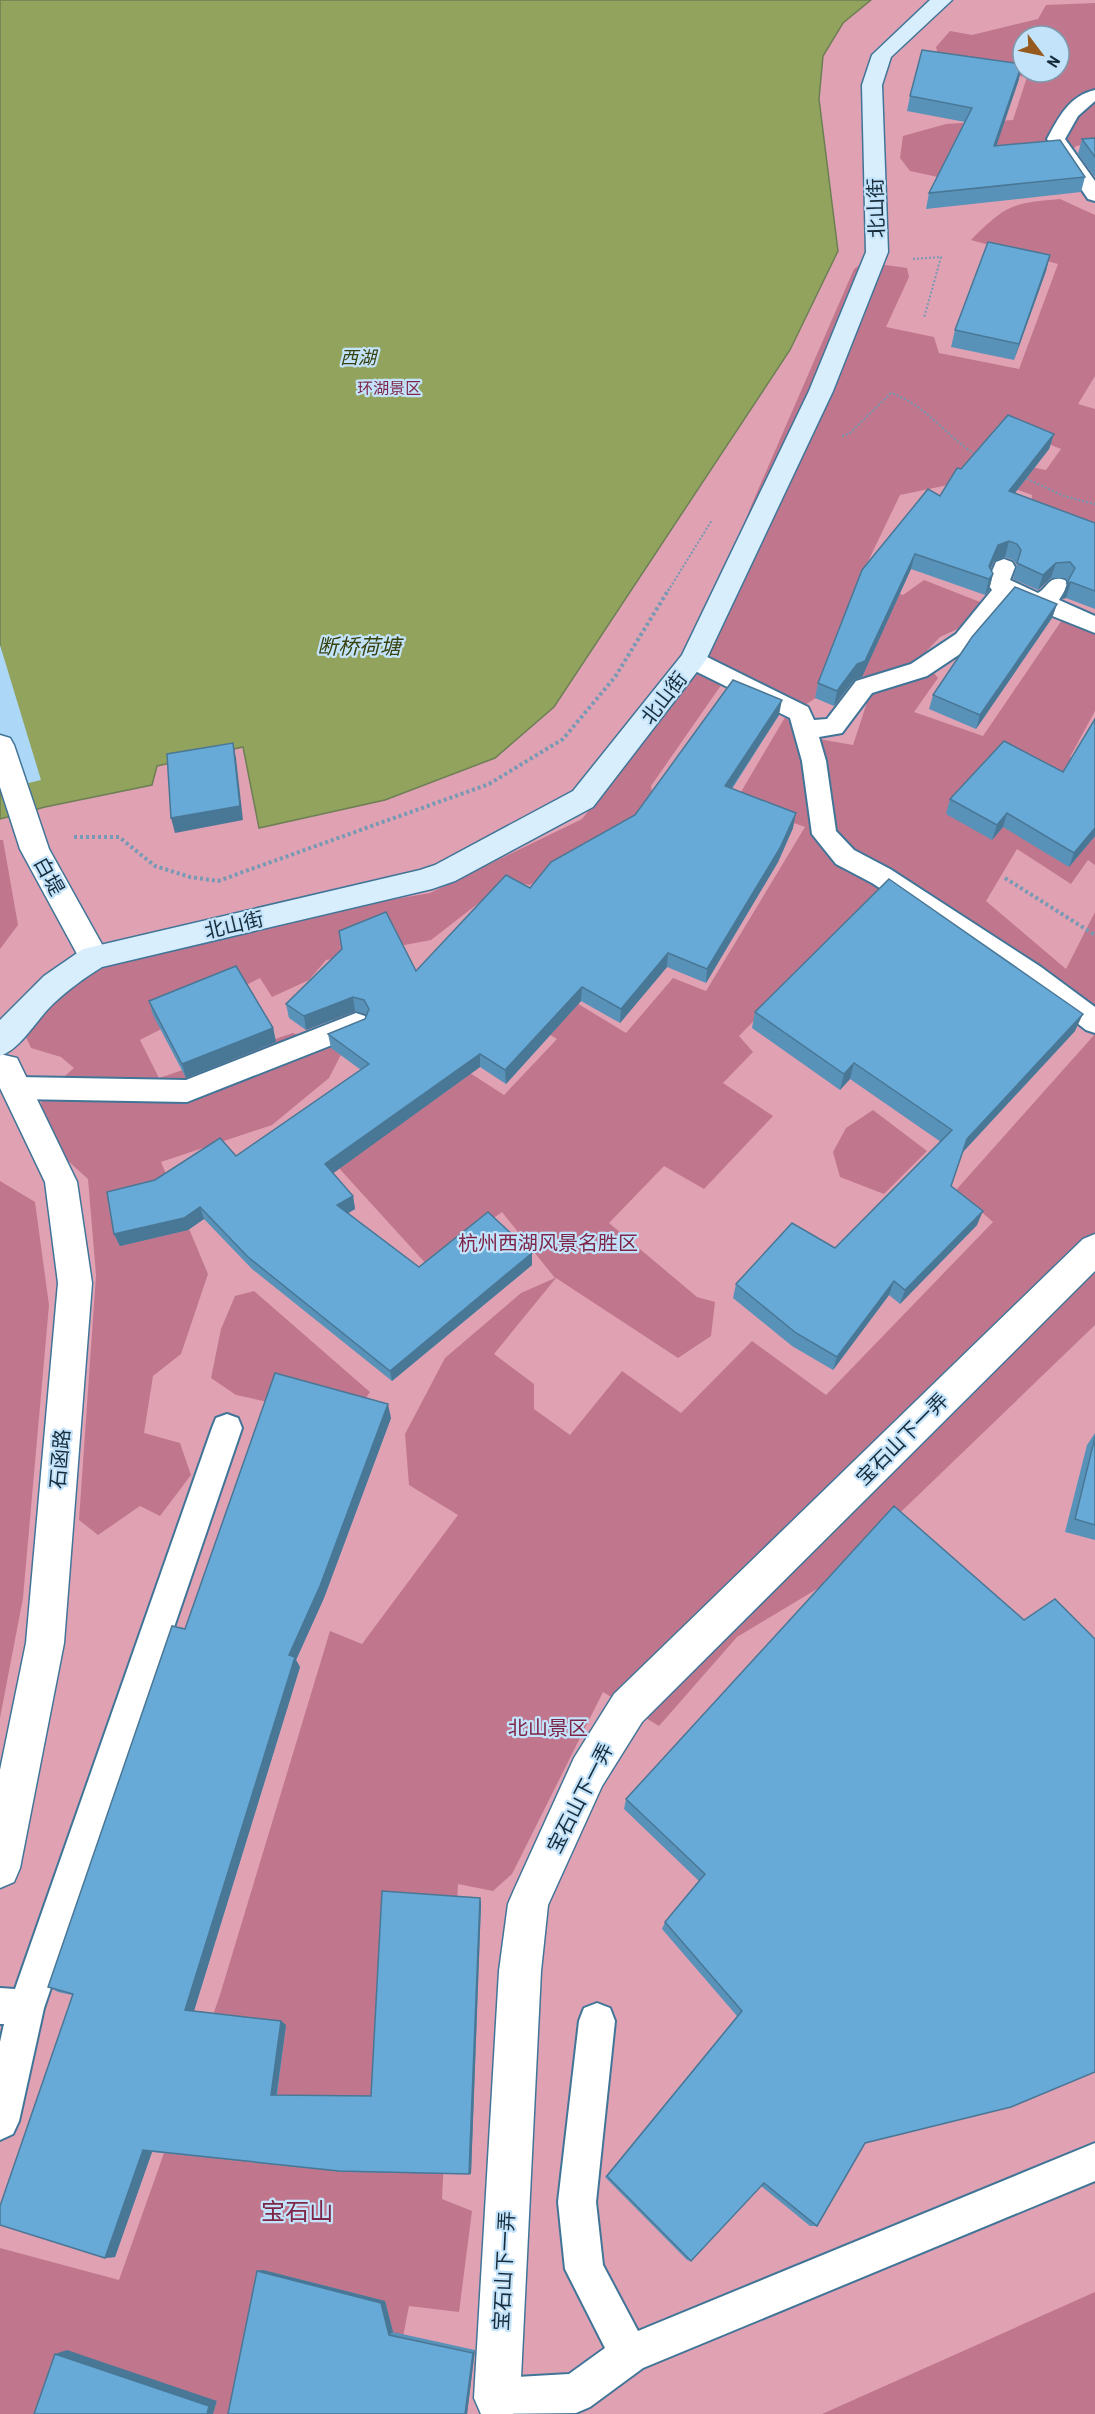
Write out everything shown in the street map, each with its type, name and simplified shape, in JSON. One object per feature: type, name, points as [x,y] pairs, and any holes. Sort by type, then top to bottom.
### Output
[{"type":"main road","name":"北山街","points":[[0,1043],[19,1017],[68,971],[94,957],[422,881],[445,873],[583,799],[693,660],[821,392],[877,252],[872,85],[882,55],[942,0]]},
{"type":"street","name":"白堤","points":[[0,746],[35,849],[94,957]]},
{"type":"street","name":"石函路","points":[[0,1868],[45,1643],[75,1283],[61,1182],[8,1078]]},
{"type":"street","name":"宝石山下一弄","points":[[497,2398],[520,1971],[528,1904],[588,1772],[628,1708],[1095,1249]]},
{"type":"lane","points":[[1095,95],[1088,97],[1072,110],[1056,139],[1095,195]]},
{"type":"lane","points":[[804,730],[834,727],[864,687],[919,670],[964,640],[1005,578],[1052,594],[1095,625]]},
{"type":"lane","points":[[693,660],[800,713],[814,761],[824,834],[846,857],[881,876],[1032,974],[1095,1022]]},
{"type":"lane","points":[[8,1078],[187,1091],[356,1024]]},
{"type":"lane","points":[[0,2121],[13,2007],[227,1428]]},
{"type":"lane","points":[[597,2021],[577,2202],[584,2270],[629,2354]]},
{"type":"lane","points":[[497,2398],[576,2392],[629,2354],[1095,2162]]},
{"type":"path","points":[[924,318],[941,257]]},
{"type":"path","points":[[792,453],[795,456],[818,444],[849,434],[891,393],[906,397],[915,403],[931,415],[963,449],[982,458]]},
{"type":"path","points":[[1022,477],[1064,496],[1095,504]]},
{"type":"path","points":[[35,849],[80,835],[119,837],[155,866],[218,881],[489,784],[563,739],[615,677],[714,517]]},
{"type":"path","points":[[1005,878],[1095,935]]},
{"type":"green space","name":"北山景区","points":[[0,0],[1095,0],[1095,2414],[0,2414]]},
{"type":"green space","points":[[1095,3],[1095,143],[1076,146],[1058,167],[938,177],[910,171],[900,158],[903,136],[946,124],[1013,120],[1025,84],[1071,84],[1071,24],[1017,24],[1038,19],[1046,5]]},
{"type":"green space","points":[[1011,26],[1011,75],[941,66],[936,47],[950,31],[972,35]]},
{"type":"green space","points":[[1060,199],[1095,215],[1095,376],[1078,404],[1095,409],[1095,541],[1031,523],[1032,495],[1007,486],[1026,466],[1046,470],[1061,449],[999,424],[953,484],[900,495],[860,578],[903,595],[924,580],[980,602],[973,622],[940,637],[921,657],[938,678],[914,712],[983,736],[1062,620],[1095,634],[1095,711],[1070,757],[1095,768],[1095,865],[1088,860],[1071,884],[1017,849],[986,901],[1066,969],[1095,912],[1095,1029],[883,889],[739,1036],[753,1052],[723,1083],[773,1116],[704,1189],[664,1166],[609,1223],[697,1297],[715,1302],[711,1336],[678,1358],[556,1278],[494,1354],[534,1384],[534,1409],[570,1435],[622,1371],[681,1413],[752,1341],[826,1395],[993,1222],[956,1190],[1095,1034],[1095,1325],[827,1583],[737,1637],[659,1726],[603,1692],[512,1874],[493,1891],[458,1884],[442,2199],[472,2211],[459,2312],[409,2306],[388,2414],[213,2414],[217,2401],[44,2414],[0,2414],[0,2248],[119,2280],[219,1998],[330,1631],[362,1644],[458,1515],[409,1485],[405,1434],[445,1358],[521,1293],[555,1278],[502,1212],[428,1266],[317,1144],[467,1071],[504,1095],[557,1039],[489,998],[539,980],[626,1033],[673,978],[706,991],[805,827],[735,802],[794,702],[724,681],[651,786],[654,805],[530,885],[507,881],[431,940],[326,960],[309,980],[272,997],[260,978],[140,1040],[159,1078],[293,1033],[309,1040],[345,1010],[388,1014],[347,1043],[329,1078],[272,1125],[161,1162],[208,1274],[181,1354],[153,1376],[144,1433],[180,1443],[191,1475],[160,1516],[140,1506],[98,1535],[79,1520],[96,1275],[88,1179],[53,1144],[43,1123],[41,1111],[42,1096],[74,1068],[61,1057],[31,1048],[19,1021],[25,996],[39,980],[75,954],[430,893],[582,819],[676,701],[751,506],[854,269],[864,262],[907,268],[909,277],[886,327],[934,337],[939,353],[1019,369],[1058,264],[971,240],[993,219],[1011,208],[1031,202]],"holes":[[[876,675],[853,745],[813,738],[805,705],[845,679]]]},
{"type":"green space","points":[[0,840],[3,840],[18,925],[0,949]]},
{"type":"green space","points":[[873,1110],[927,1151],[884,1194],[840,1177],[833,1152],[846,1128]]},
{"type":"green space","points":[[0,1181],[35,1202],[49,1305],[23,1598],[0,1718]]},
{"type":"green space","points":[[254,1291],[370,1392],[351,1420],[236,1395],[211,1378],[221,1329],[235,1296]]},
{"type":"green space","points":[[1095,2292],[1095,2414],[822,2414]]},
{"type":"water","name":"西湖","points":[[0,0],[871,0],[843,23],[823,56],[819,99],[838,251],[790,350],[554,707],[495,758],[385,800],[259,828],[243,747],[157,766],[152,785],[45,807],[0,819]]},
{"type":"pier","points":[[0,645],[41,780],[0,790]]},
{"type":"building","points":[[922,50],[1011,62],[1011,84],[1015,84],[994,146],[1060,140],[1085,177],[929,193],[972,108],[910,96]]},
{"type":"building","points":[[1095,138],[1095,157],[1082,139]]},
{"type":"building","points":[[988,242],[1050,255],[1019,344],[955,330]]},
{"type":"building","points":[[1008,415],[1054,434],[1009,491],[1095,523],[1095,591],[1071,582],[1067,583],[1075,568],[1070,562],[1056,563],[1043,575],[1017,563],[1021,550],[1017,544],[1009,541],[998,545],[989,566],[993,574],[989,579],[915,554],[865,661],[857,664],[837,691],[818,683],[862,570],[928,489],[940,496],[957,468],[961,469]]},
{"type":"building","points":[[1015,587],[1057,604],[980,715],[933,695],[972,637]]},
{"type":"building","points":[[733,680],[782,700],[725,786],[796,813],[780,848],[707,969],[668,953],[621,1009],[582,987],[505,1070],[480,1054],[325,1164],[353,1196],[337,1205],[419,1267],[488,1212],[532,1253],[390,1371],[248,1257],[200,1207],[184,1218],[114,1234],[107,1192],[155,1180],[220,1138],[236,1156],[369,1064],[328,1034],[365,1019],[369,1009],[364,1000],[353,997],[304,1016],[286,1004],[342,949],[339,931],[386,912],[416,971],[506,875],[530,888],[551,862],[635,815]]},
{"type":"building","points":[[1095,719],[1095,828],[1074,853],[1007,813],[997,825],[950,799],[1004,741],[1063,772]]},
{"type":"building","points":[[233,743],[240,806],[171,818],[167,754]]},
{"type":"building","points":[[889,879],[1083,1014],[967,1139],[951,1186],[983,1211],[905,1290],[894,1281],[837,1357],[796,1333],[736,1284],[792,1223],[835,1248],[952,1130],[854,1063],[844,1074],[755,1012]]},
{"type":"building","points":[[236,966],[273,1028],[182,1064],[149,1001]]},
{"type":"building","points":[[275,1373],[388,1404],[320,1586],[289,1655],[295,1657],[185,2010],[281,2021],[271,2095],[371,2096],[382,1891],[480,1898],[469,2174],[339,2171],[143,2150],[105,2258],[0,2225],[0,2206],[73,1994],[48,1987],[172,1626],[185,1629]]},
{"type":"building","points":[[1095,1437],[1095,1525],[1075,1519]]},
{"type":"building","points":[[894,1506],[1024,1620],[1055,1599],[1095,1639],[1095,2072],[1011,2107],[865,2143],[817,2226],[764,2183],[691,2261],[607,2176],[742,2011],[665,1922],[705,1874],[626,1799]]},
{"type":"building","points":[[257,2271],[381,2303],[389,2335],[473,2353],[465,2414],[228,2414]]},
{"type":"building","points":[[55,2354],[209,2406],[207,2414],[34,2414]]},
{"type":"park label","name":"环湖景区","points":[[389,388]]},
{"type":"park label","name":"杭州西湖风景名胜区","points":[[548,1243]]},
{"type":"park label","name":"宝石山","points":[[297,2212]]},
{"type":"water label","name":"断桥荷塘","points":[[359,647]]}]
